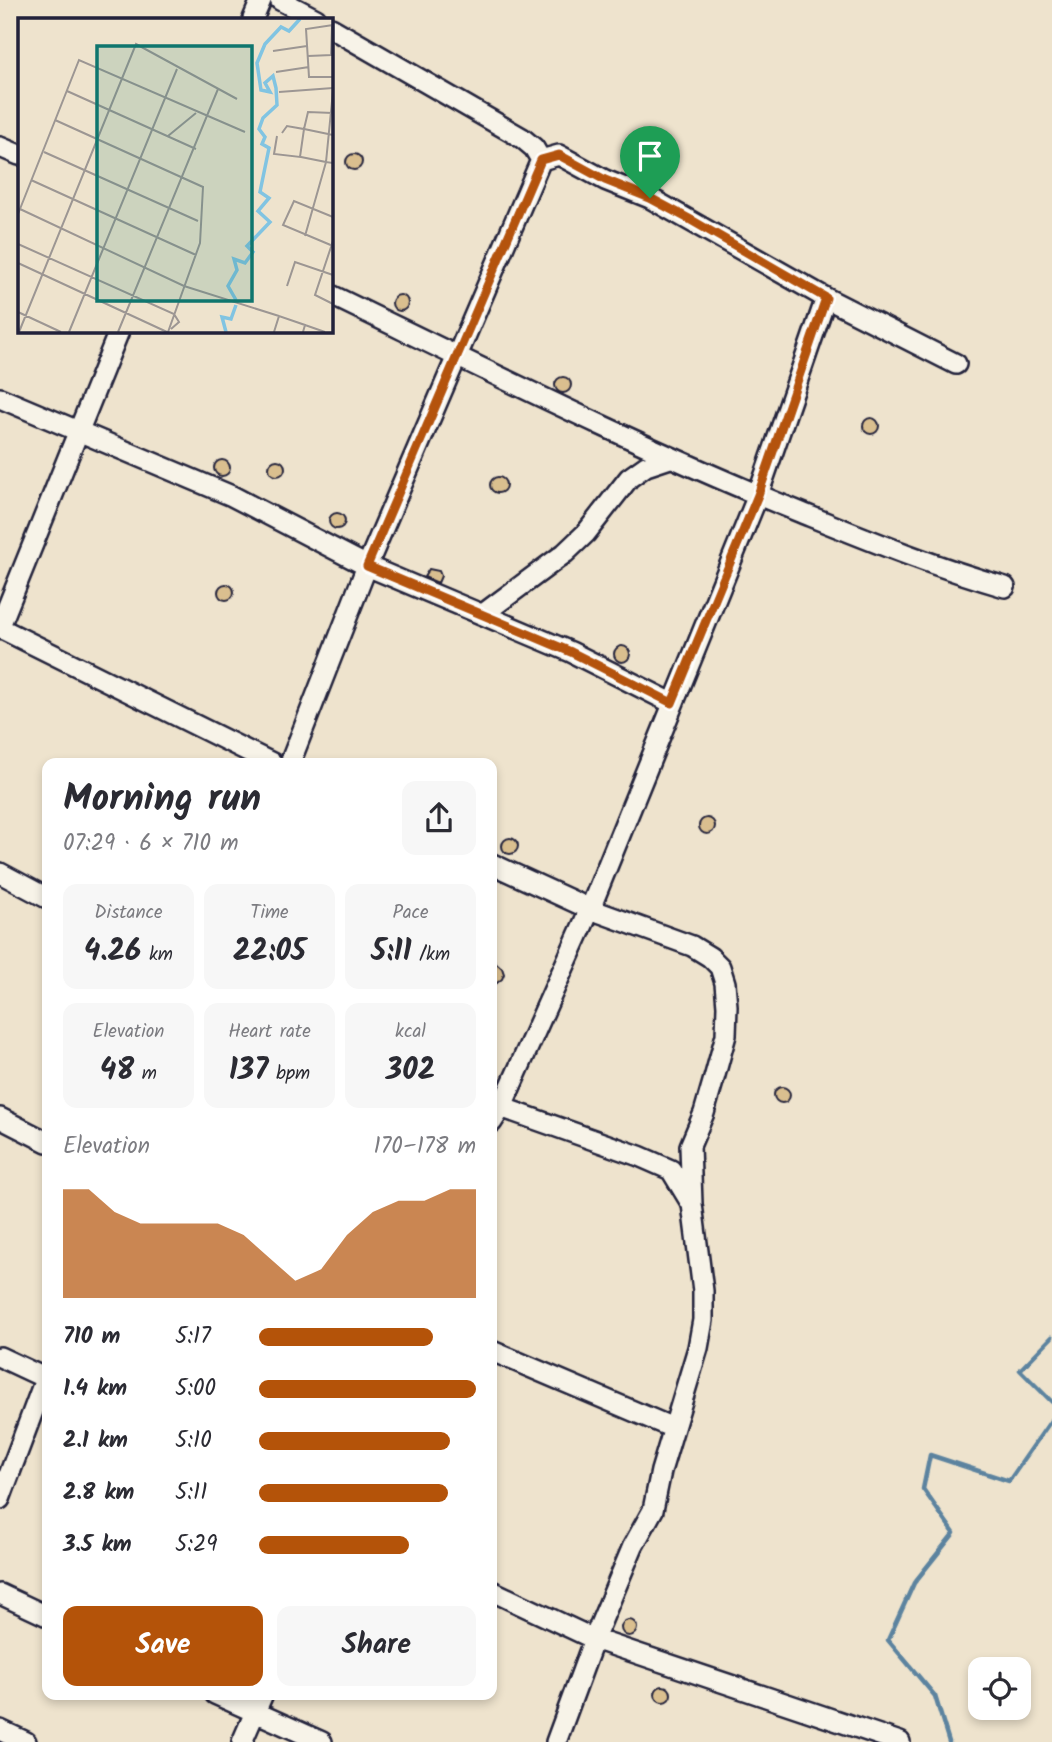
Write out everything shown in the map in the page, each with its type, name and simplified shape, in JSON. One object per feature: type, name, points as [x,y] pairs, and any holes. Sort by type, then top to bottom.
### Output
[{"type":"street","points":[[253,18],[261,0]]},
{"type":"street","points":[[280,0],[314,18]]},
{"type":"street","points":[[332,29],[522,138],[534,148],[541,160]]},
{"type":"street","points":[[0,147],[18,155]]},
{"type":"street","points":[[541,160],[559,155],[605,180],[650,198],[826,298],[956,363]]},
{"type":"street","points":[[292,758],[367,566],[541,160]]},
{"type":"street","points":[[332,295],[670,458],[895,550],[1005,587]]},
{"type":"street","points":[[497,1107],[590,909],[758,495],[826,298]]},
{"type":"street","points":[[119,332],[0,627],[262,758]]},
{"type":"street","points":[[0,398],[232,496],[367,566],[571,652],[672,703]]},
{"type":"street","points":[[484,614],[579,540],[629,478],[646,466],[670,458]]},
{"type":"street","points":[[497,866],[590,909],[692,946],[720,967],[726,983],[726,1035],[704,1113],[690,1146],[692,1204],[703,1291],[704,1320],[698,1349],[673,1428],[653,1510],[633,1546],[594,1639],[556,1742]]},
{"type":"street","points":[[0,873],[42,895]]},
{"type":"street","points":[[497,1112],[639,1156],[671,1170],[692,1204]]},
{"type":"street","points":[[0,1118],[42,1139]]},
{"type":"street","points":[[497,1354],[673,1428]]},
{"type":"street","points":[[0,1357],[42,1375]]},
{"type":"street","points":[[0,1499],[42,1390]]},
{"type":"street","points":[[497,1593],[594,1639],[901,1742]]},
{"type":"street","points":[[0,1594],[42,1614]]},
{"type":"street","points":[[228,1700],[322,1742]]},
{"type":"street","points":[[243,1742],[260,1700]]},
{"type":"street","points":[[0,1730],[26,1742]]},
{"type":"building","points":[[351,154],[357,154],[362,162],[360,168],[351,170],[346,165],[346,159]]},
{"type":"building","points":[[397,295],[403,295],[408,303],[406,309],[397,311],[392,306],[392,300]]},
{"type":"building","points":[[560,377],[566,377],[571,385],[569,391],[560,393],[555,388],[555,382]]},
{"type":"building","points":[[868,418],[874,418],[879,426],[877,432],[868,434],[863,429],[863,423]]},
{"type":"building","points":[[219,460],[225,460],[230,468],[228,474],[219,476],[214,471],[214,465]]},
{"type":"building","points":[[274,460],[280,460],[285,468],[283,474],[274,476],[269,471],[269,465]]},
{"type":"building","points":[[495,477],[501,477],[506,485],[504,491],[495,493],[490,488],[490,482]]},
{"type":"building","points":[[334,513],[340,513],[345,521],[343,527],[334,529],[329,524],[329,518]]},
{"type":"building","points":[[429,569],[439,571],[441,576],[438,583],[424,577]]},
{"type":"building","points":[[223,584],[229,584],[234,592],[232,598],[223,600],[218,595],[218,589]]},
{"type":"building","points":[[619,646],[625,646],[630,654],[628,660],[619,662],[614,657],[614,651]]},
{"type":"building","points":[[704,818],[710,818],[715,826],[713,832],[704,834],[699,829],[699,823]]},
{"type":"building","points":[[507,838],[513,838],[518,846],[516,852],[507,854],[502,849],[502,843]]},
{"type":"building","points":[[497,964],[504,974],[497,983]]},
{"type":"building","points":[[779,1087],[785,1087],[790,1095],[788,1101],[779,1103],[774,1098],[774,1092]]},
{"type":"building","points":[[626,1620],[632,1620],[637,1628],[635,1634],[626,1636],[621,1631],[621,1625]]},
{"type":"building","points":[[660,1686],[666,1686],[671,1694],[669,1700],[660,1702],[655,1697],[655,1691]]},
{"type":"waterway","points":[[1052,1337],[1020,1370],[1052,1402]]},
{"type":"waterway","points":[[949,1742],[935,1696],[888,1640],[914,1583],[954,1533],[923,1489],[930,1455],[1009,1481],[1052,1419]]},
{"type":"route","points":[[559,155],[605,180],[650,198],[826,298],[758,495],[672,703],[571,652],[367,566],[541,160],[559,155]]}]
